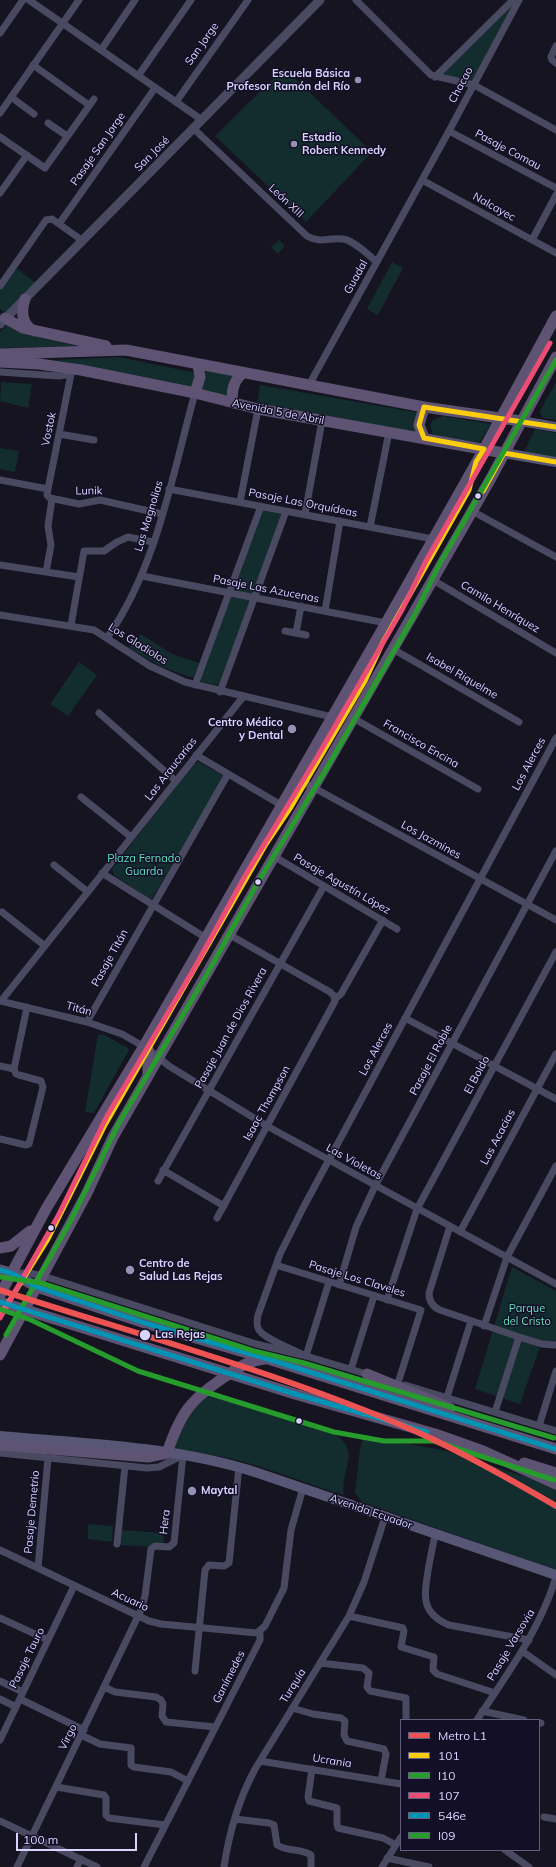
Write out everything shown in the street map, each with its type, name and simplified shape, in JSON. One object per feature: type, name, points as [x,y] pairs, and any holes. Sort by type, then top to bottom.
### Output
[{"type":"main road","points":[[25,299],[23,318],[26,325],[34,331]]},
{"type":"main road","points":[[0,1295],[5,1272],[37,1225],[146,1048],[296,778],[484,450],[556,316]]},
{"type":"main road","points":[[2,319],[34,331],[126,350],[424,407],[556,427]]},
{"type":"main road","points":[[0,354],[126,350]]},
{"type":"main road","points":[[0,1355],[25,1311],[96,1174],[113,1137],[160,1058],[472,512],[556,357]]},
{"type":"main road","name":"Avenida 5 de Abril","points":[[0,362],[39,364],[195,393],[258,409],[556,462]]},
{"type":"main road","points":[[195,393],[200,377],[198,364]]},
{"type":"main road","points":[[233,403],[234,387],[243,372]]},
{"type":"main road","points":[[424,407],[419,425],[424,438]]},
{"type":"main road","points":[[146,1048],[147,1080]]},
{"type":"main road","points":[[0,1248],[6,1248],[15,1244],[37,1225]]},
{"type":"main road","points":[[5,1272],[37,1287],[148,1324],[268,1359],[556,1449]]},
{"type":"main road","points":[[0,1302],[25,1311],[435,1434],[483,1451],[556,1473]]},
{"type":"main road","points":[[167,1453],[177,1425],[191,1403],[206,1389],[248,1362],[268,1359]]},
{"type":"main road","points":[[367,1374],[463,1413],[503,1432]]},
{"type":"main road","name":"Avenida Ecuador","points":[[0,1436],[183,1455],[239,1467],[556,1576]]},
{"type":"main road","name":"Avenida Ecuador","points":[[0,1445],[148,1457],[167,1453]]},
{"type":"main road","points":[[483,1451],[556,1484]]},
{"type":"street","points":[[0,33],[23,0]]},
{"type":"street","points":[[29,0],[202,120]]},
{"type":"street","points":[[0,113],[79,0]]},
{"type":"street","points":[[101,50],[135,0]]},
{"type":"street","points":[[138,76],[191,0]]},
{"type":"street","name":"San Jorge","points":[[176,102],[248,0]]},
{"type":"street","name":"San José","points":[[2,319],[25,299],[320,0]]},
{"type":"street","points":[[356,0],[427,72],[435,77],[474,85],[556,130]]},
{"type":"street","points":[[435,77],[513,0]]},
{"type":"street","name":"Chacao","points":[[422,180],[519,0]]},
{"type":"street","points":[[556,46],[551,55],[551,59],[556,63]]},
{"type":"street","points":[[0,137],[45,168],[91,102],[33,66]]},
{"type":"street","name":"Pasaje San Jorge","points":[[59,224],[155,88]]},
{"type":"street","points":[[11,97],[34,114]]},
{"type":"street","points":[[48,123],[67,136]]},
{"type":"street","name":"León XIII","points":[[194,128],[307,236],[316,241],[343,239],[377,262]]},
{"type":"street","name":"Pasaje Comau","points":[[449,130],[556,188]]},
{"type":"street","points":[[0,193],[27,155]]},
{"type":"street","name":"Guadal","points":[[308,385],[422,180]]},
{"type":"street","name":"Nalcayec","points":[[422,180],[556,252]]},
{"type":"street","points":[[532,240],[556,195]]},
{"type":"street","points":[[0,286],[46,220],[52,219],[82,241]]},
{"type":"street","points":[[0,372],[59,376],[76,372]]},
{"type":"street","name":"Vostok","points":[[48,489],[59,434],[76,372]]},
{"type":"street","name":"Las Magnolias","points":[[107,638],[126,609],[142,576],[162,514],[195,393]]},
{"type":"street","points":[[240,502],[258,409]]},
{"type":"street","points":[[305,514],[322,421]]},
{"type":"street","points":[[370,527],[389,432]]},
{"type":"street","points":[[59,434],[94,440]]},
{"type":"street","points":[[0,480],[48,489],[48,495],[52,499],[48,526],[51,545],[46,572]]},
{"type":"street","name":"Pasaje Las Orquídeas","points":[[169,489],[433,539]]},
{"type":"street","name":"Lunik","points":[[52,499],[79,504],[100,500],[162,514]]},
{"type":"street","points":[[195,685],[260,506]]},
{"type":"street","points":[[220,692],[286,511]]},
{"type":"street","points":[[472,512],[556,557]]},
{"type":"street","points":[[325,611],[340,521]]},
{"type":"street","points":[[71,625],[84,551],[104,551],[117,542],[128,537],[153,542]]},
{"type":"street","points":[[0,565],[79,577]]},
{"type":"street","name":"Pasaje Las Azucenas","points":[[142,576],[386,623]]},
{"type":"street","name":"Camilo Henríquez","points":[[432,580],[556,653]]},
{"type":"street","points":[[296,633],[300,606]]},
{"type":"street","name":"Los Gladiolos","points":[[0,615],[71,625],[94,630],[150,666],[195,685],[332,717]]},
{"type":"street","points":[[285,631],[306,635]]},
{"type":"street","name":"Isabel Riquelme","points":[[393,648],[519,722]]},
{"type":"street","name":"Las Araucarias","points":[[1,1001],[243,697]]},
{"type":"street","points":[[99,712],[176,781]]},
{"type":"street","name":"Francisco Encina","points":[[353,718],[478,789]]},
{"type":"street","name":"Los Alerces","points":[[306,1356],[267,1337],[258,1330],[257,1319],[276,1265],[292,1229],[328,1161],[556,738]]},
{"type":"street","points":[[196,755],[281,805]]},
{"type":"street","points":[[152,905],[228,774]]},
{"type":"street","name":"Los Jazmines","points":[[296,778],[556,920]]},
{"type":"street","points":[[81,797],[131,837]]},
{"type":"street","name":"Pasaje El Roble","points":[[339,1285],[356,1227],[375,1186],[556,851]]},
{"type":"street","name":"Pasaje Agustín López","points":[[275,857],[397,929]]},
{"type":"street","points":[[54,865],[88,892]]},
{"type":"street","points":[[102,873],[206,938]]},
{"type":"street","name":"Pasaje Juan de Dios Rivera","points":[[158,1180],[324,886]]},
{"type":"street","name":"Pasaje Titán","points":[[87,1022],[152,905]]},
{"type":"street","points":[[2,912],[45,946]]},
{"type":"street","name":"Isaac Thompson","points":[[217,1218],[333,1006],[335,999],[341,994],[383,920]]},
{"type":"street","points":[[230,935],[330,992],[335,999]]},
{"type":"street","name":"El Boldo","points":[[387,1300],[417,1209],[556,952]]},
{"type":"street","name":"Titán","points":[[1,1001],[87,1022],[116,1032],[146,1048]]},
{"type":"street","points":[[0,1139],[26,1145],[31,1141],[43,1087],[41,1081],[16,1074],[14,1069],[27,1007]]},
{"type":"street","points":[[405,1018],[556,1100]]},
{"type":"street","name":"Las Violetas","points":[[146,1048],[209,1091],[267,1126],[328,1161],[556,1284]]},
{"type":"street","name":"Las Acacias","points":[[460,1232],[556,1054]]},
{"type":"street","points":[[0,1066],[14,1069]]},
{"type":"street","points":[[484,1326],[507,1257],[556,1166]]},
{"type":"street","points":[[163,1170],[224,1206]]},
{"type":"street","points":[[450,1226],[429,1293],[431,1303],[440,1310],[484,1326],[542,1344],[556,1345]]},
{"type":"street","name":"Pasaje Los Claveles","points":[[276,1265],[421,1310]]},
{"type":"street","points":[[5,1272],[29,1273],[43,1276],[261,1346],[306,1356],[448,1397],[556,1431]]},
{"type":"street","points":[[306,1356],[329,1282]]},
{"type":"street","points":[[351,1369],[374,1296]]},
{"type":"street","points":[[398,1383],[421,1310],[431,1303]]},
{"type":"street","points":[[448,1397],[470,1321]]},
{"type":"street","points":[[495,1412],[519,1337]]},
{"type":"street","points":[[539,1426],[556,1371]]},
{"type":"street","points":[[0,1453],[154,1468],[183,1455]]},
{"type":"street","name":"Hera","points":[[138,1617],[145,1596],[151,1549],[155,1546],[171,1546],[174,1543],[183,1455]]},
{"type":"street","name":"Pasaje Demetrio","points":[[38,1568],[48,1458]]},
{"type":"street","points":[[117,1544],[125,1466]]},
{"type":"street","points":[[195,1671],[205,1568],[211,1564],[226,1566],[230,1561],[239,1467]]},
{"type":"street","name":"Ganímedes","points":[[144,1867],[260,1640],[260,1632],[265,1626],[284,1588],[291,1530],[303,1488]]},
{"type":"street","name":"Turquía","points":[[224,1867],[235,1819],[246,1787],[260,1760],[348,1616],[362,1587],[385,1517]]},
{"type":"street","points":[[435,1534],[424,1594],[429,1610],[438,1619],[449,1625],[528,1640]]},
{"type":"street","name":"Acuario","points":[[0,1550],[138,1617],[161,1624],[251,1633],[260,1632]]},
{"type":"street","name":"Pasaje Varsovia","points":[[478,1719],[522,1651],[547,1605],[556,1576]]},
{"type":"street","name":"Pasaje Tauro","points":[[0,1740],[74,1586]]},
{"type":"street","points":[[348,1616],[402,1628],[404,1631],[401,1647],[434,1657],[433,1670],[436,1674],[495,1693]]},
{"type":"street","name":"Virgo","points":[[17,1867],[138,1617]]},
{"type":"street","points":[[0,1618],[48,1640]]},
{"type":"street","points":[[522,1651],[556,1675]]},
{"type":"street","points":[[320,1663],[363,1668],[369,1673],[367,1687],[370,1691],[406,1698],[406,1719]]},
{"type":"street","points":[[0,1681],[21,1696],[100,1744],[131,1748],[131,1765],[134,1768],[171,1772],[188,1782]]},
{"type":"street","points":[[104,1687],[114,1692],[156,1697],[161,1700],[163,1704],[162,1716],[166,1722],[215,1728]]},
{"type":"street","points":[[0,1699],[16,1707]]},
{"type":"street","points":[[292,1708],[313,1714],[341,1718],[345,1721],[344,1735],[347,1741],[384,1749],[386,1754],[381,1781]]},
{"type":"street","points":[[482,1712],[519,1719]]},
{"type":"street","name":"Ucrania","points":[[260,1760],[400,1784]]},
{"type":"street","points":[[312,1769],[308,1796],[309,1800],[337,1808],[338,1828],[378,1836],[396,1845]]},
{"type":"street","points":[[56,1788],[104,1795],[106,1798],[106,1815],[109,1818],[166,1825]]},
{"type":"street","points":[[544,1817],[556,1819]]},
{"type":"street","points":[[235,1819],[269,1823],[274,1825],[277,1845],[281,1848],[311,1854],[311,1867]]},
{"type":"street","points":[[0,1821],[97,1867]]},
{"type":"street","points":[[382,1867],[400,1839]]},
{"type":"street","points":[[507,1851],[529,1867]]},
{"type":"street","points":[[387,1858],[429,1867]]},
{"type":"street","points":[[77,1867],[81,1859]]},
{"type":"green space","points":[[515,0],[471,84],[438,76]]},
{"type":"green space","name":"Estadio Robert Kennedy","points":[[284,68],[372,152],[306,222],[215,136]]},
{"type":"green space","points":[[279,240],[285,246],[278,254],[271,247]]},
{"type":"green space","points":[[392,262],[403,268],[378,315],[367,309]]},
{"type":"green space","points":[[16,268],[36,283],[7,314],[0,309],[0,291]]},
{"type":"green space","points":[[7,325],[27,335],[78,346],[0,348],[0,332]]},
{"type":"green space","points":[[119,357],[196,373],[193,388],[55,360]]},
{"type":"green space","points":[[207,371],[233,376],[228,396],[201,390],[205,373]]},
{"type":"green space","points":[[1,382],[32,384],[28,408],[0,401]]},
{"type":"green space","points":[[556,382],[556,420],[542,418],[540,411]]},
{"type":"green space","points":[[260,385],[420,413],[417,433],[257,405]]},
{"type":"green space","points":[[443,416],[491,424],[479,443],[433,435],[430,425],[433,420]]},
{"type":"green space","points":[[535,429],[556,433],[556,458],[524,452]]},
{"type":"green space","points":[[0,448],[19,451],[15,472],[0,469]]},
{"type":"green space","points":[[263,510],[281,514],[220,685],[202,682],[200,680]]},
{"type":"green space","points":[[141,634],[172,654],[199,663],[194,678],[160,666],[129,648]]},
{"type":"green space","points":[[79,662],[97,675],[68,716],[50,704]]},
{"type":"green space","name":"Plaza Fernado Guarda","points":[[198,762],[225,776],[151,900],[114,875],[112,869],[193,765]]},
{"type":"green space","points":[[98,1034],[106,1036],[129,1050],[94,1113],[85,1112]]},
{"type":"green space","name":"Parque del Cristo","points":[[512,1267],[556,1291],[556,1342],[542,1341],[520,1404],[475,1389]]},
{"type":"green space","points":[[210,1394],[329,1430],[340,1438],[346,1445],[349,1452],[345,1475],[344,1495],[251,1464],[233,1459],[178,1450],[175,1448],[175,1442],[193,1410]]},
{"type":"green space","points":[[363,1438],[385,1440],[443,1450],[542,1482],[556,1489],[556,1570],[362,1502],[355,1493],[360,1449]]},
{"type":"green space","points":[[88,1524],[113,1526],[112,1542],[88,1539]]},
{"type":"green space","points":[[121,1530],[161,1533],[164,1543],[163,1545],[156,1547],[119,1545]]},
{"type":"metro line","name":"L1","points":[[0,1290],[261,1373],[364,1410],[451,1448],[556,1506]]},
{"type":"transit line","name":"107","points":[[0,1318],[58,1216],[107,1116],[195,967],[245,876],[316,759],[403,608],[426,561],[550,343]]},
{"type":"transit line","name":"I10","points":[[6,1335],[70,1222],[119,1123],[207,974],[257,884],[328,766],[415,614],[438,567],[556,360]]},
{"type":"transit line","name":"101","points":[[0,1316],[48,1239],[105,1125],[266,844],[291,807],[365,681],[383,642],[469,490],[476,462],[484,449],[424,438],[419,425],[424,407],[556,427]]},
{"type":"transit line","name":"101","points":[[483,491],[504,453],[556,462]]},
{"type":"transit line","name":"546e","points":[[0,1270],[11,1273],[37,1287],[148,1324],[268,1359],[556,1449]]},
{"type":"transit line","name":"I09","points":[[0,1277],[41,1283],[254,1351],[304,1363],[554,1438]]},
{"type":"transit line","name":"546e","points":[[0,1302],[295,1394],[427,1432]]},
{"type":"transit line","name":"I09","points":[[0,1309],[31,1320],[138,1371],[334,1432],[384,1441],[434,1441],[554,1480]]},
{"type":"place","name":"Escuela Básica Profesor Ramón del Río","points":[[358,80]]},
{"type":"place","name":"Estadio Robert Kennedy","points":[[294,144]]},
{"type":"place","name":"Centro Médico y Dental","points":[[292,729]]},
{"type":"place","name":"Centro de Salud Las Rejas","points":[[130,1270]]},
{"type":"place","name":"Las Rejas","points":[[145,1335]]},
{"type":"place","name":"Maytal","points":[[192,1491]]}]
